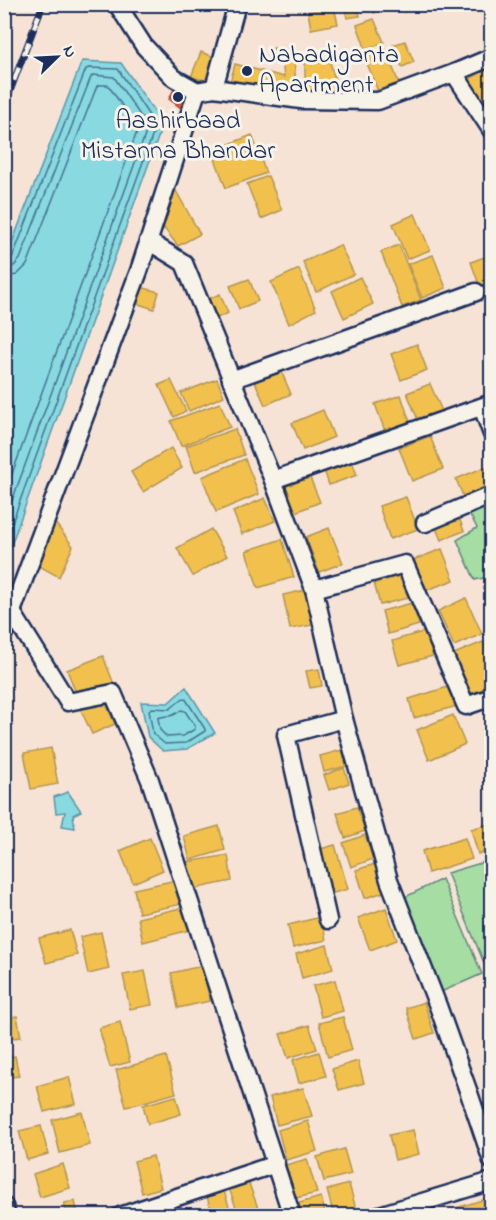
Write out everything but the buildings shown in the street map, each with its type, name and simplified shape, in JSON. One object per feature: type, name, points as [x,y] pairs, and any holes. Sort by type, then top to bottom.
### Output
[{"type":"street","points":[[117,4],[144,46],[174,78],[206,89],[301,100],[378,100],[492,57]]},
{"type":"street","points":[[4,633],[237,4]]},
{"type":"street","points":[[454,73],[492,131]]},
{"type":"street","points":[[148,241],[184,263],[273,480],[314,588],[344,719],[389,879],[438,1006],[492,1161]]},
{"type":"street","points":[[231,380],[476,292]]},
{"type":"street","points":[[273,480],[487,405],[492,434]]},
{"type":"street","points":[[425,523],[492,495]]},
{"type":"street","points":[[314,588],[405,564],[466,706],[492,697]]},
{"type":"street","points":[[12,612],[68,702],[113,693],[150,780],[292,1215]]},
{"type":"street","points":[[328,920],[286,735],[344,719]]},
{"type":"street","points":[[120,1215],[276,1164]]},
{"type":"street","points":[[376,1215],[492,1181]]},
{"type":"street","points":[[4,1206],[7,1215]]},
{"type":"green space","points":[[491,498],[491,576],[475,580],[457,540],[477,528],[467,509]]},
{"type":"green space","points":[[492,860],[491,980],[447,873]]},
{"type":"green space","points":[[442,879],[482,974],[441,992],[405,897]]},
{"type":"water","points":[[82,61],[121,63],[163,124],[5,562],[5,261]]},
{"type":"water","points":[[186,687],[215,733],[187,749],[163,751],[148,737],[141,702],[168,703]]},
{"type":"water","points":[[68,792],[81,811],[73,815],[75,828],[62,826],[65,812],[56,813],[54,797]]},
{"type":"railway","points":[[4,11],[7,4]]},
{"type":"railway","points":[[4,107],[43,4]]},
{"type":"place","name":"Nabadiganta Apartment","points":[[247,71]]},
{"type":"place","name":"Aashirbaad Mistanna Bhandar","points":[[178,97]]}]
